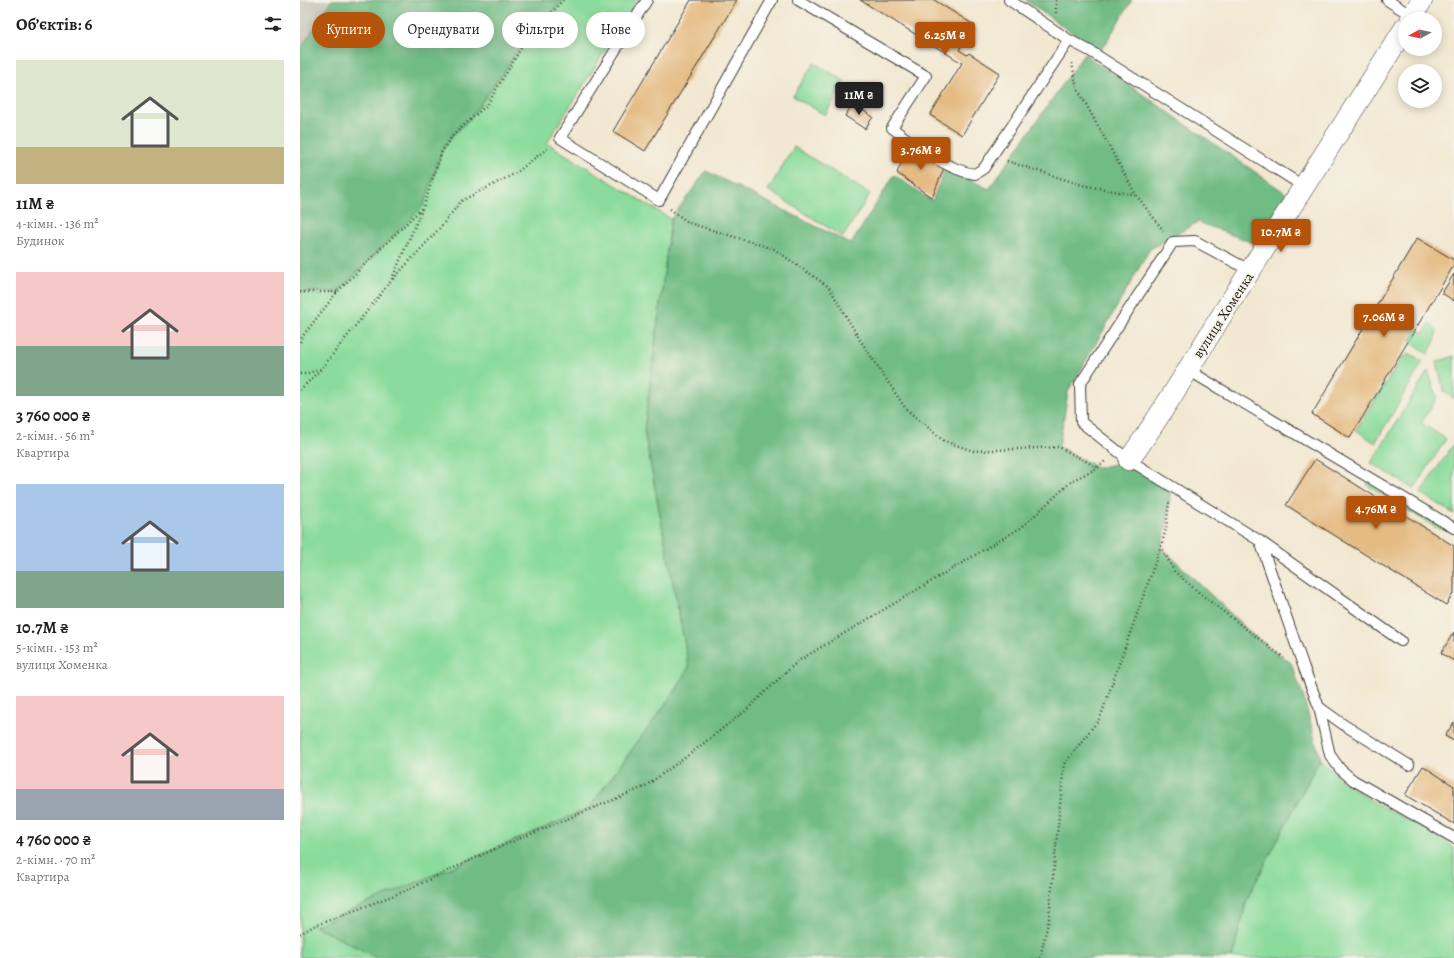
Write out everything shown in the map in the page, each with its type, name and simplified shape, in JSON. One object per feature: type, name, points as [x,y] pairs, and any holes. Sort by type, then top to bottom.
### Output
[{"type":"street","name":"вулиця Хоменка","points":[[1123,456],[1157,421],[1303,186],[1398,39]]},
{"type":"lane","points":[[647,0],[560,138],[659,200],[772,0]]},
{"type":"lane","points":[[798,0],[926,76],[892,128],[916,145],[965,173],[975,174],[984,168],[1069,40]]},
{"type":"lane","points":[[1009,0],[1069,40],[1090,51],[1303,186]]},
{"type":"lane","points":[[1387,0],[1406,12]]},
{"type":"lane","points":[[1251,271],[1195,241],[1173,242],[1080,384],[1080,422],[1123,456],[1171,488],[1260,541],[1402,641]]},
{"type":"lane","points":[[1188,370],[1454,528]]},
{"type":"lane","points":[[1260,541],[1319,707],[1330,755],[1340,769],[1353,780],[1454,838]]},
{"type":"lane","points":[[1319,707],[1344,725],[1409,766]]},
{"type":"path","points":[[391,281],[424,205],[442,151],[453,135],[487,105],[523,45],[563,0]]},
{"type":"path","points":[[1056,0],[1057,16],[1069,40],[1076,88],[1136,195],[1173,242]]},
{"type":"path","points":[[300,390],[322,368],[391,281],[440,228],[461,201],[516,173],[560,138]]},
{"type":"path","points":[[992,156],[1082,185],[1136,195]]},
{"type":"path","points":[[659,200],[689,223],[774,249],[828,287],[860,340],[906,409],[944,441],[974,450],[1059,447],[1098,468]]},
{"type":"path","points":[[300,342],[302,337],[338,292],[424,205]]},
{"type":"path","points":[[300,292],[338,292]]},
{"type":"path","points":[[300,374],[305,374],[322,368]]},
{"type":"path","points":[[300,934],[314,926],[405,891],[490,851],[644,786],[686,757],[744,711],[798,661],[1022,527],[1073,480],[1123,456]]},
{"type":"path","points":[[1040,958],[1049,918],[1064,764],[1100,718],[1161,546],[1166,529],[1171,488]]},
{"type":"path","points":[[1161,546],[1174,571],[1203,596],[1291,663],[1303,664]]},
{"type":"shaded area","points":[[300,0],[332,0],[324,12],[312,12],[312,31],[300,50]]},
{"type":"green space","points":[[332,0],[563,0],[552,12],[502,12],[502,48],[521,48],[469,120],[453,135],[442,151],[424,205],[337,292],[300,292],[300,50],[312,31],[312,48],[385,48],[385,12],[324,12]]},
{"type":"green space","points":[[563,0],[637,0],[629,12],[586,12],[586,48],[607,48],[547,143],[671,219],[644,431],[689,667],[676,690],[588,809],[490,851],[405,891],[314,926],[378,958],[300,958],[300,292],[338,292],[424,205],[442,151],[453,135],[469,120],[521,48],[578,48],[578,12],[552,12]]},
{"type":"green space","points":[[1025,0],[1132,0],[1100,52]]},
{"type":"green space","points":[[1084,54],[1287,194],[1264,230],[1253,243],[1198,222],[1150,249],[1068,392],[1059,447],[1098,468],[1129,460],[1171,488],[1166,529],[1161,547],[1253,635],[1291,663],[1303,695],[1320,758],[1247,899],[1232,958],[378,958],[314,926],[588,809],[676,690],[689,667],[644,430],[671,219],[706,171],[851,244],[894,175],[932,201],[946,168],[989,189]]},
{"type":"green space","points":[[814,63],[845,81],[825,115],[793,96]]},
{"type":"green space","points":[[794,147],[870,194],[843,237],[768,190]]},
{"type":"green space","points":[[1430,323],[1437,330],[1435,341],[1428,354],[1410,342],[1417,329],[1423,333]]},
{"type":"green space","points":[[1409,353],[1423,362],[1375,443],[1356,430],[1403,356],[1405,357]]},
{"type":"green space","points":[[1454,356],[1454,399],[1444,392],[1437,362]]},
{"type":"green space","points":[[1428,371],[1437,398],[1421,423],[1446,439],[1414,489],[1371,463]]},
{"type":"green space","points":[[1454,444],[1454,514],[1420,493]]},
{"type":"green space","points":[[1368,483],[1372,483],[1442,526],[1440,530],[1367,485]]},
{"type":"green space","points":[[1320,758],[1340,779],[1373,802],[1436,834],[1454,848],[1454,958],[1232,958],[1247,899]]},
{"type":"building","points":[[691,0],[737,0],[645,151],[613,131]]},
{"type":"building","points":[[860,0],[934,0],[974,25],[959,50],[967,55],[969,53],[1000,73],[962,135],[930,115],[962,63]]},
{"type":"building","points":[[853,104],[873,117],[865,129],[845,116]]},
{"type":"building","points":[[909,145],[944,168],[932,198],[897,173]]},
{"type":"building","points":[[1417,238],[1454,260],[1454,265],[1350,438],[1312,414]]},
{"type":"building","points":[[1454,274],[1454,301],[1442,293]]},
{"type":"building","points":[[1315,459],[1454,546],[1454,592],[1446,605],[1286,505]]},
{"type":"building","points":[[1454,632],[1454,661],[1441,653]]},
{"type":"building","points":[[1454,722],[1454,741],[1445,736]]},
{"type":"building","points":[[1423,766],[1454,786],[1454,824],[1405,795]]}]
